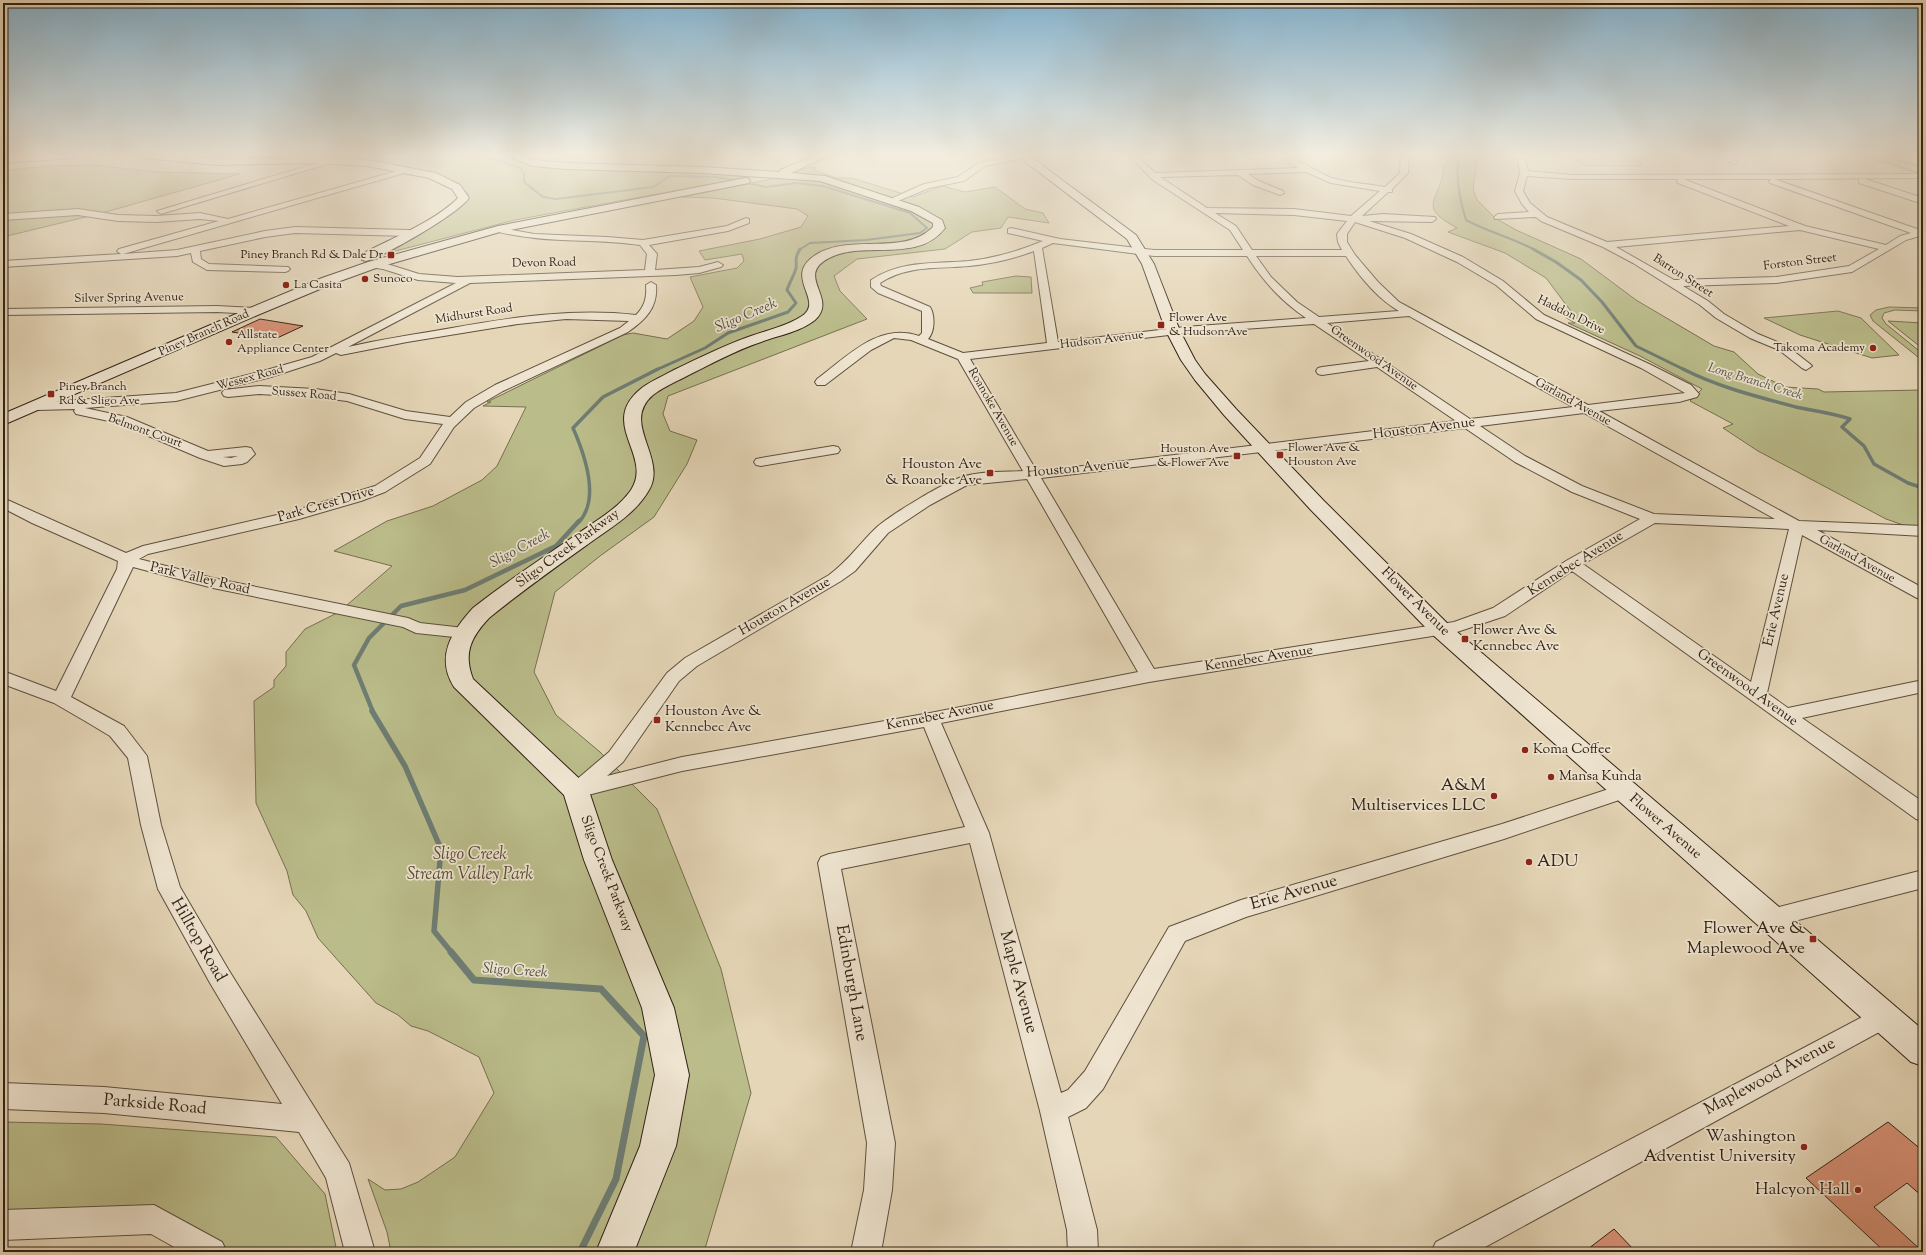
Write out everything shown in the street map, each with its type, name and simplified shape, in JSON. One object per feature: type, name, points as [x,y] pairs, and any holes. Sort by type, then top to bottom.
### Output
[{"type":"street","points":[[3,217],[70,213]]},
{"type":"street","points":[[83,213],[134,219],[200,216],[230,221]]},
{"type":"street","points":[[134,219],[156,213]]},
{"type":"street","points":[[95,259],[260,213]]},
{"type":"street","points":[[372,264],[363,263],[366,257],[448,213]]},
{"type":"street","name":"Piney Branch Road","points":[[3,420],[255,311],[372,264],[498,229],[582,213]]},
{"type":"street","name":"Sligo Creek Parkway","points":[[615,1252],[658,1146],[672,1075],[658,1008],[598,860],[576,791],[462,682],[457,669],[456,659],[458,645],[466,630],[490,606],[620,513],[642,488],[646,473],[640,446],[630,418],[635,405],[645,394],[699,364],[812,316],[817,308],[817,299],[808,282],[807,272],[812,264],[822,257],[840,251],[911,243],[936,234],[940,228],[938,222],[934,218],[923,213]]},
{"type":"street","name":"Flower Avenue","points":[[1100,213],[1132,237],[1142,252],[1148,264],[1173,331],[1188,360],[1200,377],[1317,504],[1441,630],[1882,1017],[1923,1051]]},
{"type":"street","name":"Greenwood Avenue","points":[[1212,213],[1233,228],[1273,287],[1293,304],[1319,320],[1469,424],[1541,471],[1576,489],[1652,518]]},
{"type":"street","points":[[1299,213],[1353,219],[1383,217],[1432,220]]},
{"type":"street","name":"Garland Avenue","points":[[1361,213],[1353,219],[1342,234],[1343,244],[1381,291],[1395,304],[1923,595]]},
{"type":"street","points":[[1762,213],[1802,228],[1888,248]]},
{"type":"street","points":[[1865,213],[1922,232]]},
{"type":"street","points":[[1498,217],[1538,214]]},
{"type":"street","name":"Barron Street","points":[[1538,214],[1557,224],[1606,245],[1671,283],[1720,316],[1754,336],[1783,348],[1806,366]]},
{"type":"street","name":"Haddon Drive","points":[[1353,219],[1396,231],[1457,257],[1494,279],[1526,308],[1540,317],[1645,366],[1687,388],[1693,394]]},
{"type":"street","points":[[498,229],[530,238],[608,238],[643,243],[728,228],[746,221]]},
{"type":"street","points":[[1606,245],[1802,228]]},
{"type":"street","points":[[3,264],[153,256],[195,250],[264,234],[295,230],[345,230],[409,233]]},
{"type":"street","points":[[1011,231],[1053,240],[1142,252],[1349,253]]},
{"type":"street","name":"Forston Street","points":[[1671,283],[1776,280],[1852,269],[1903,238],[1922,232]]},
{"type":"street","points":[[821,382],[873,344],[888,336],[905,335],[921,340],[927,334],[928,312],[920,305],[882,291],[876,287],[875,282],[884,274],[909,267],[982,262],[1016,255],[1053,240]]},
{"type":"street","name":"Park Crest Drive","points":[[126,559],[143,551],[294,516],[352,500],[380,489],[425,461],[449,425],[454,422],[461,412],[470,405],[499,388],[624,330],[639,319],[650,304],[653,296],[650,279],[652,254],[643,243]]},
{"type":"street","points":[[1037,247],[1041,261],[1053,346]]},
{"type":"street","points":[[195,250],[196,260],[207,267],[285,270]]},
{"type":"street","name":"Devon Road","points":[[372,264],[384,266],[418,277],[468,279],[650,279],[718,265]]},
{"type":"street","name":"Wessex Road","points":[[31,408],[176,397],[262,375],[316,359],[465,282],[468,279]]},
{"type":"street","name":"Silver Spring Avenue","points":[[3,312],[217,309],[255,311]]},
{"type":"street","name":"Hudson Avenue","points":[[962,357],[1173,331],[1411,313]]},
{"type":"street","name":"Midhurst Road","points":[[316,359],[380,344],[508,321],[545,318],[616,316],[639,319]]},
{"type":"street","points":[[359,336],[362,340],[380,344]]},
{"type":"street","name":"Roanoke Avenue","points":[[921,340],[962,357],[969,366],[1149,676]]},
{"type":"street","points":[[1322,370],[1380,363]]},
{"type":"street","points":[[259,390],[262,375]]},
{"type":"street","name":"Sussex Road","points":[[176,397],[259,390],[315,393],[349,398],[405,415],[454,422]]},
{"type":"street","name":"Houston Avenue","points":[[576,791],[616,757],[673,677],[691,662],[835,578],[849,568],[883,530],[932,498],[963,481],[990,477],[1066,472],[1265,449],[1679,398],[1693,394]]},
{"type":"street","points":[[110,417],[141,400]]},
{"type":"street","points":[[3,413],[31,408]]},
{"type":"street","name":"Belmont Court","points":[[31,408],[110,417],[122,420],[205,455]]},
{"type":"street","points":[[760,462],[833,450]]},
{"type":"street","name":"Park Valley Road","points":[[3,502],[37,520],[138,564],[213,583],[404,622],[416,628],[466,630]]},
{"type":"street","points":[[1652,518],[1923,531]]},
{"type":"street","name":"Kennebec Avenue","points":[[576,791],[682,764],[930,719],[1149,676],[1457,627],[1499,612],[1572,564],[1652,518]]},
{"type":"street","name":"Erie Avenue","points":[[1757,695],[1797,526]]},
{"type":"street","points":[[61,698],[126,570],[126,559]]},
{"type":"street","name":"Greenwood Avenue","points":[[1572,564],[1923,813]]},
{"type":"street","name":"Hilltop Road","points":[[3,677],[44,694],[61,698],[117,731],[136,756],[151,825],[169,889],[219,976],[339,1172],[360,1252]]},
{"type":"street","points":[[1784,715],[1921,689]]},
{"type":"street","name":"Maple Avenue","points":[[930,719],[978,834],[1053,1111],[1082,1230],[1083,1252]]},
{"type":"street","name":"Erie Avenue","points":[[1053,1111],[1077,1099],[1094,1080],[1177,934],[1241,909],[1504,831],[1624,791]]},
{"type":"street","name":"Edinburgh Lane","points":[[866,1252],[878,1190],[881,1143],[829,863],[978,834]]},
{"type":"street","points":[[1771,918],[1923,880]]},
{"type":"street","name":"Maplewood Avenue","points":[[1446,1252],[1882,1017]]},
{"type":"street","name":"Parkside Road","points":[[3,1096],[104,1100],[306,1120]]},
{"type":"street","points":[[3,1225],[154,1219],[212,1252]]},
{"type":"green space","points":[[3,213],[104,213],[102,213],[3,237]]},
{"type":"green space","points":[[452,213],[556,213],[515,220],[380,255]]},
{"type":"green space","name":"Sligo Creek Stream Valley Park","points":[[803,213],[1041,213],[1043,213],[1049,223],[1008,217],[1001,228],[972,232],[945,249],[857,259],[834,276],[840,291],[867,319],[668,396],[663,414],[670,431],[697,440],[687,464],[654,517],[600,556],[555,592],[534,672],[556,715],[600,752],[657,809],[721,969],[751,1093],[704,1252],[391,1252],[387,1232],[368,1179],[385,1190],[401,1189],[418,1182],[455,1157],[494,1093],[479,1057],[428,1031],[411,1026],[398,1015],[376,1003],[318,938],[306,911],[293,895],[287,871],[256,803],[254,701],[274,687],[274,680],[286,666],[286,652],[305,629],[339,612],[392,566],[334,551],[387,521],[433,506],[482,480],[497,466],[526,407],[483,406],[491,402],[487,402],[623,335],[633,333],[667,339],[694,321],[703,307],[690,277],[737,268],[744,261],[742,254],[705,260],[699,251],[760,239],[801,227],[808,216]]},
{"type":"green space","points":[[1437,213],[1490,213],[1495,218],[1516,230],[1581,259],[1636,300],[1714,346],[1734,352],[1758,374],[1785,387],[1818,389],[1824,392],[1921,390],[1923,393],[1923,532],[1886,519],[1758,451],[1723,428],[1733,424],[1690,401],[1702,389],[1640,356],[1568,323],[1575,323],[1565,317],[1573,314],[1546,278],[1505,253],[1448,232],[1457,228],[1445,221]]},
{"type":"green space","points":[[1016,276],[1031,277],[1032,293],[973,293],[970,288],[983,285],[982,282]]},
{"type":"green space","points":[[1889,307],[1923,308],[1923,311],[1895,310],[1884,313],[1882,318],[1886,324],[1923,354],[1923,361],[1873,321],[1870,315],[1876,310]]},
{"type":"green space","points":[[1838,311],[1861,318],[1899,355],[1872,358],[1800,335],[1764,318]]},
{"type":"green space","points":[[1888,321],[1923,323],[1923,349]]},
{"type":"green space","points":[[3,1122],[101,1124],[276,1137],[325,1194],[337,1252],[215,1252],[168,1220],[3,1222]]},
{"type":"building","points":[[260,319],[303,326],[275,339],[232,332]]},
{"type":"building","name":"Halcyon Hall","points":[[1888,1122],[1923,1151],[1923,1197],[1907,1183],[1874,1207],[1923,1252],[1885,1252],[1806,1178]]},
{"type":"building","points":[[1614,1229],[1636,1252],[1584,1252]]},
{"type":"waterway","name":"Sligo Creek","points":[[800,250],[810,243],[866,240],[920,233],[927,228],[909,213]]},
{"type":"waterway","name":"Long Branch Creek","points":[[1464,213],[1466,220],[1534,249]]},
{"type":"waterway","name":"Long Branch Creek","points":[[1534,249],[1556,262],[1581,280],[1602,302],[1636,346],[1685,370]]},
{"type":"waterway","name":"Sligo Creek","points":[[656,370],[705,348],[728,333],[788,312],[796,303],[787,290],[796,268],[796,257],[800,250]]},
{"type":"waterway","name":"Long Branch Creek","points":[[1683,369],[1710,381],[1753,395],[1796,407],[1850,419],[1842,427],[1864,446],[1874,464],[1908,483],[1923,488]]},
{"type":"waterway","name":"Sligo Creek","points":[[579,522],[586,512],[590,488],[586,462],[573,428],[603,397],[656,370]]},
{"type":"waterway","name":"Sligo Creek","points":[[373,712],[354,665],[369,638],[401,606],[465,590],[556,546],[579,521]]},
{"type":"waterway","name":"Sligo Creek","points":[[372,711],[405,766],[441,849],[434,931],[452,953]]},
{"type":"waterway","name":"Sligo Creek","points":[[451,952],[474,980],[601,989],[644,1036],[616,1179],[580,1252]]},
{"type":"place","name":"Piney Branch Rd & Dale Dr","points":[[391,255]]},
{"type":"place","name":"Sunoco","points":[[365,279]]},
{"type":"place","name":"La Casita","points":[[286,285]]},
{"type":"place","name":"Flower Ave & Hudson Ave","points":[[1161,325]]},
{"type":"place","name":"Allstate Appliance Center","points":[[229,342]]},
{"type":"place","name":"Takoma Academy","points":[[1873,348]]},
{"type":"place","name":"Piney Branch Rd & Sligo Ave","points":[[51,394]]},
{"type":"place","name":"Flower Ave & Houston Ave","points":[[1280,455]]},
{"type":"place","name":"Houston Ave & Flower Ave","points":[[1237,456]]},
{"type":"place","name":"Houston Ave & Roanoke Ave","points":[[990,473]]},
{"type":"place","name":"Flower Ave & Kennebec Ave","points":[[1465,639]]},
{"type":"place","name":"Houston Ave & Kennebec Ave","points":[[657,720]]},
{"type":"place","name":"Koma Coffee","points":[[1525,750]]},
{"type":"place","name":"Mansa Kunda","points":[[1551,777]]},
{"type":"place","name":"A&M Multiservices LLC","points":[[1494,796]]},
{"type":"place","name":"ADU","points":[[1529,862]]},
{"type":"place","name":"Flower Ave & Maplewood Ave","points":[[1813,939]]},
{"type":"place","name":"Washington Adventist University","points":[[1804,1147]]},
{"type":"place","name":"Halcyon Hall","points":[[1858,1190]]}]
